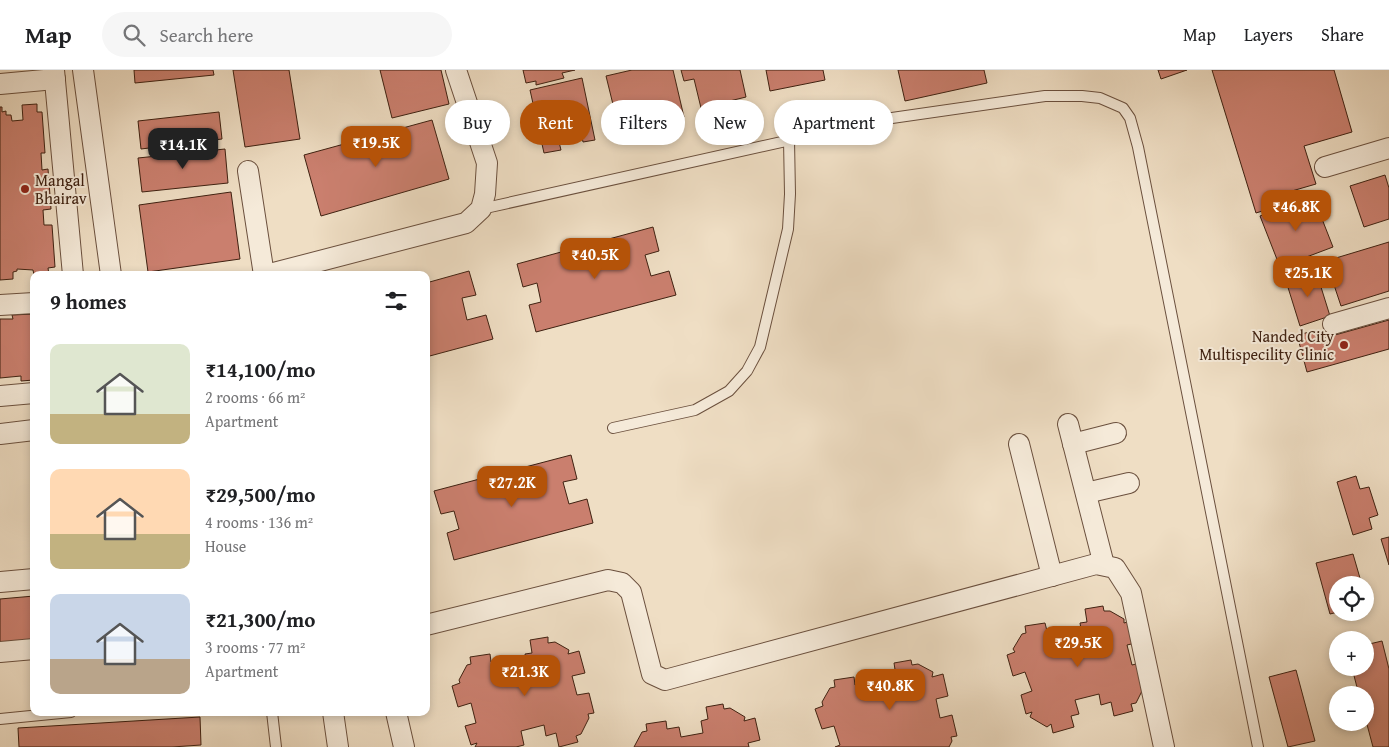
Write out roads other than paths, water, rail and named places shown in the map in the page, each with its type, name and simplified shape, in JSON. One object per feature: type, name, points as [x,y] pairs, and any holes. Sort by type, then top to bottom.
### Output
[{"type":"street","points":[[83,70],[110,271]]},
{"type":"street","points":[[280,271],[466,223],[481,208],[485,194],[487,163],[456,70]]},
{"type":"street","points":[[0,84],[55,75],[73,271]]},
{"type":"street","points":[[1325,167],[1389,148]]},
{"type":"street","points":[[248,171],[264,271]]},
{"type":"street","points":[[0,305],[30,303]]},
{"type":"street","points":[[1333,324],[1389,308]]},
{"type":"street","points":[[0,396],[30,393]]},
{"type":"street","points":[[1068,424],[1104,566]]},
{"type":"street","points":[[0,434],[30,430]]},
{"type":"street","points":[[1074,444],[1116,433]]},
{"type":"street","points":[[1019,444],[1052,576]]},
{"type":"street","points":[[1086,493],[1129,483]]},
{"type":"street","points":[[430,625],[608,580],[622,583],[631,592],[652,674],[664,680],[1096,564],[1115,568],[1131,593],[1164,747]]},
{"type":"street","points":[[0,582],[30,579]]},
{"type":"street","points":[[0,652],[30,649]]},
{"type":"street","points":[[334,716],[338,747]]},
{"type":"street","points":[[397,716],[404,747]]},
{"type":"lane","points":[[893,118],[1045,96],[1082,96],[1100,98],[1123,108],[1130,118],[1138,147],[1258,747]]},
{"type":"lane","points":[[481,208],[774,144]]},
{"type":"lane","points":[[613,428],[695,410],[729,392],[746,372],[760,347],[788,229],[790,145]]},
{"type":"lane","points":[[0,719],[30,716]]},
{"type":"lane","points":[[272,716],[276,747]]},
{"type":"place","name":"Mangal Bhairav","points":[[25,189]]},
{"type":"place","name":"Nanded City Multispecility Clinic","points":[[1344,345]]}]
